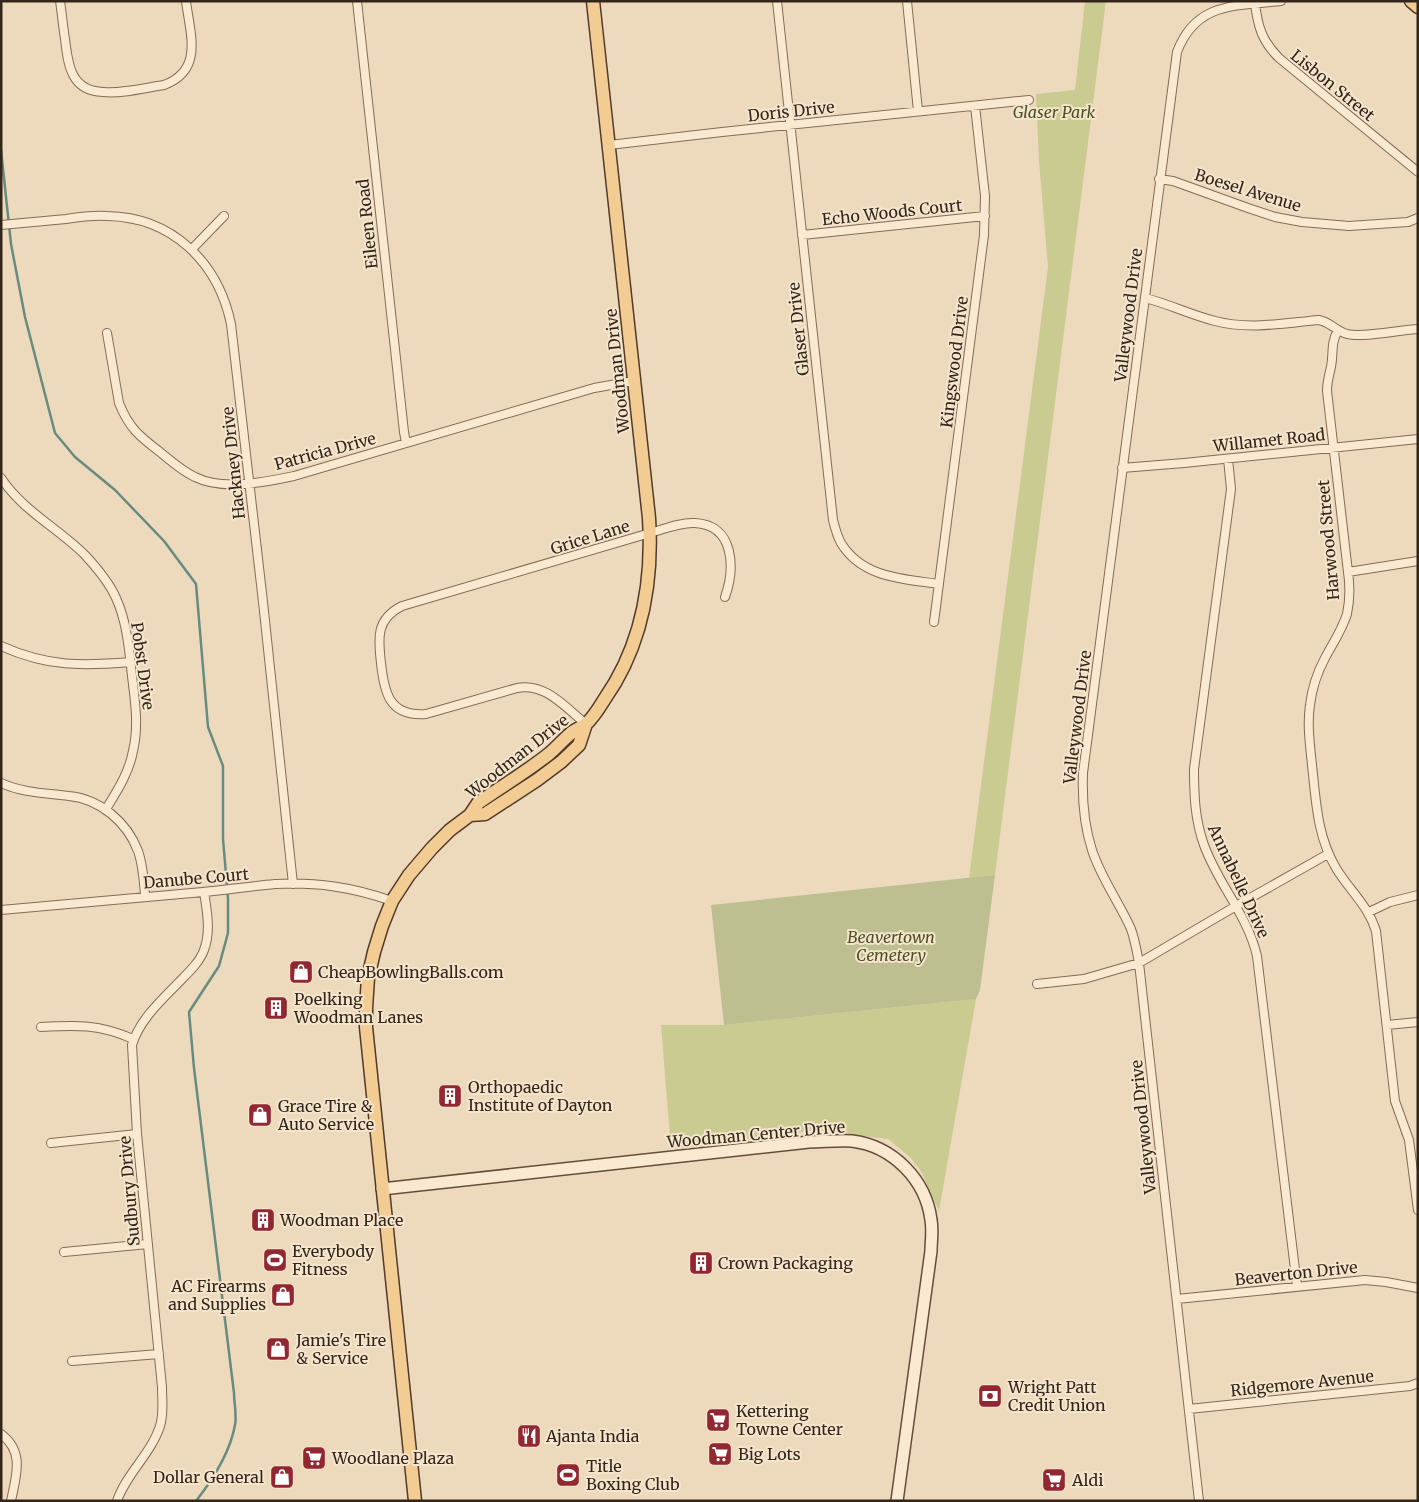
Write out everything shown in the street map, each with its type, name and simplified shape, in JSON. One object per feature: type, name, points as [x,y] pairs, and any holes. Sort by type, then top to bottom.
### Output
[{"type":"main road","name":"Woodman Drive","points":[[415,1501],[368,1049],[367,989],[374,952],[392,900],[409,875],[432,848],[450,830],[470,815],[485,814],[561,762],[579,744],[586,724],[606,697],[619,675],[631,648],[640,622],[648,581],[650,533],[593,1]]},
{"type":"main road","points":[[1411,1],[1418,7]]},
{"type":"street","points":[[60,1],[68,63],[72,75],[87,89],[104,93],[164,85],[173,82],[181,76],[190,63],[192,49],[186,1]]},
{"type":"street","name":"Eileen Road","points":[[357,1],[406,443]]},
{"type":"street","name":"Glaser Drive","points":[[778,1],[831,506],[837,533],[844,548],[853,557],[876,572],[895,578],[939,584]]},
{"type":"street","points":[[907,1],[918,111]]},
{"type":"street","name":"Valleywood Drive","points":[[1199,1501],[1139,963],[1131,929],[1108,887],[1092,851],[1086,829],[1082,794],[1084,762],[1174,64],[1180,43],[1187,32],[1203,17],[1227,7],[1281,1]]},
{"type":"street","name":"Lisbon Street","points":[[1254,4],[1260,32],[1264,41],[1279,58],[1418,172]]},
{"type":"street","name":"Doris Drive","points":[[609,145],[1029,100]]},
{"type":"street","name":"Kingswood Drive","points":[[934,622],[982,254],[985,196],[975,106]]},
{"type":"street","name":"Boesel Avenue","points":[[1160,179],[1276,217],[1302,222],[1349,226],[1408,222],[1418,218]]},
{"type":"street","name":"Hackney Drive","points":[[1,225],[95,216],[124,217],[146,222],[165,230],[192,249],[216,281],[228,310],[231,324],[293,884]]},
{"type":"street","points":[[192,249],[224,216]]},
{"type":"street","name":"Echo Woods Court","points":[[802,235],[985,216]]},
{"type":"street","points":[[1145,298],[1215,321],[1233,324],[1251,326],[1274,325],[1319,320],[1325,321],[1338,330],[1355,335],[1418,329]]},
{"type":"street","name":"Harwood Street","points":[[1338,330],[1333,339],[1327,386],[1350,588],[1347,612],[1343,625],[1317,675],[1309,717],[1318,822],[1328,854],[1369,912],[1376,931],[1387,1025]]},
{"type":"street","name":"Patricia Drive","points":[[107,333],[119,403],[131,428],[183,470],[200,479],[221,484],[250,483],[294,476],[594,388],[634,381]]},
{"type":"street","name":"Willamet Road","points":[[1122,468],[1418,439]]},
{"type":"street","name":"Annabelle Drive","points":[[1228,459],[1231,489],[1194,769],[1194,798],[1197,820],[1204,846],[1254,943],[1257,956],[1297,1286]]},
{"type":"street","name":"Pobst Drive","points":[[1,478],[25,506],[71,542],[100,572],[116,599],[124,620],[136,707],[136,738],[124,777],[106,809]]},
{"type":"street","name":"Grice Lane","points":[[586,724],[546,692],[532,687],[518,688],[426,714],[410,714],[402,710],[393,704],[385,690],[378,643],[384,621],[402,606],[688,523],[710,527],[726,543],[731,564],[730,584],[725,596]]},
{"type":"street","points":[[1348,572],[1418,561]]},
{"type":"street","points":[[1,646],[32,657],[72,665],[92,666],[131,662]]},
{"type":"street","points":[[1,783],[33,793],[80,798],[106,809],[123,826],[138,850],[145,896]]},
{"type":"street","points":[[1037,984],[1084,979],[1139,963],[1328,854]]},
{"type":"street","name":"Danube Court","points":[[1,910],[219,891],[274,884],[320,884],[343,887],[392,900]]},
{"type":"street","name":"Sudbury Drive","points":[[117,1501],[124,1485],[156,1435],[162,1414],[162,1387],[132,1057],[134,1039],[145,1019],[192,969],[204,950],[208,920],[204,892]]},
{"type":"street","points":[[1369,912],[1390,902],[1418,895]]},
{"type":"street","points":[[1418,1022],[1387,1025],[1395,1101],[1409,1140],[1418,1210]]},
{"type":"street","points":[[41,1028],[90,1026],[103,1028],[134,1039]]},
{"type":"street","points":[[51,1143],[138,1134]]},
{"type":"street","name":"Woodman Center Drive","points":[[382,1189],[816,1142],[851,1141],[873,1147],[889,1155],[903,1165],[919,1186],[929,1209],[932,1235],[897,1501]]},
{"type":"street","points":[[64,1252],[148,1244]]},
{"type":"street","name":"Beaverton Drive","points":[[1177,1299],[1365,1280],[1418,1288]]},
{"type":"street","points":[[72,1361],[159,1354]]},
{"type":"street","name":"Ridgemore Avenue","points":[[1189,1409],[1410,1386],[1418,1383]]},
{"type":"street","points":[[1,1434],[13,1446],[18,1466],[11,1501]]},
{"type":"green space","name":"Glaser Park","points":[[1085,1],[1106,1],[995,875],[969,878],[1048,267],[1039,161],[1036,94],[1075,90]]},
{"type":"green space","name":"Beavertown Cemetery","points":[[995,875],[980,990],[976,999],[724,1025],[711,905]]},
{"type":"green space","points":[[976,999],[939,1211],[922,1173],[911,1158],[888,1139],[818,1130],[671,1149],[661,1025],[724,1025]]},
{"type":"waterway","points":[[1,150],[11,244],[25,317],[55,433],[75,457],[115,490],[164,541],[196,584],[208,727],[223,766],[223,839],[228,898],[228,933],[219,966],[189,1012],[236,1417],[233,1435],[225,1455],[215,1474],[196,1501]]},
{"type":"place","name":"CheapBowlingBalls.com","points":[[301,972]]},
{"type":"place","name":"Poelking Woodman Lanes","points":[[276,1008]]},
{"type":"place","name":"Orthopaedic Institute of Dayton","points":[[450,1096]]},
{"type":"place","name":"Grace Tire & Auto Service","points":[[260,1115]]},
{"type":"place","name":"Woodman Place","points":[[263,1220]]},
{"type":"place","name":"Everybody Fitness","points":[[275,1260]]},
{"type":"place","name":"Crown Packaging","points":[[701,1263]]},
{"type":"place","name":"AC Firearms and Supplies","points":[[283,1295]]},
{"type":"place","name":"Jamie's Tire & Service","points":[[278,1349]]},
{"type":"place","name":"Wright Patt Credit Union","points":[[990,1396]]},
{"type":"place","name":"Kettering Towne Center","points":[[718,1420]]},
{"type":"place","name":"Ajanta India","points":[[529,1436]]},
{"type":"place","name":"Big Lots","points":[[720,1454]]},
{"type":"place","name":"Woodlane Plaza","points":[[314,1458]]},
{"type":"place","name":"Title Boxing Club","points":[[568,1475]]},
{"type":"place","name":"Dollar General","points":[[282,1477]]},
{"type":"place","name":"Aldi","points":[[1054,1480]]}]
